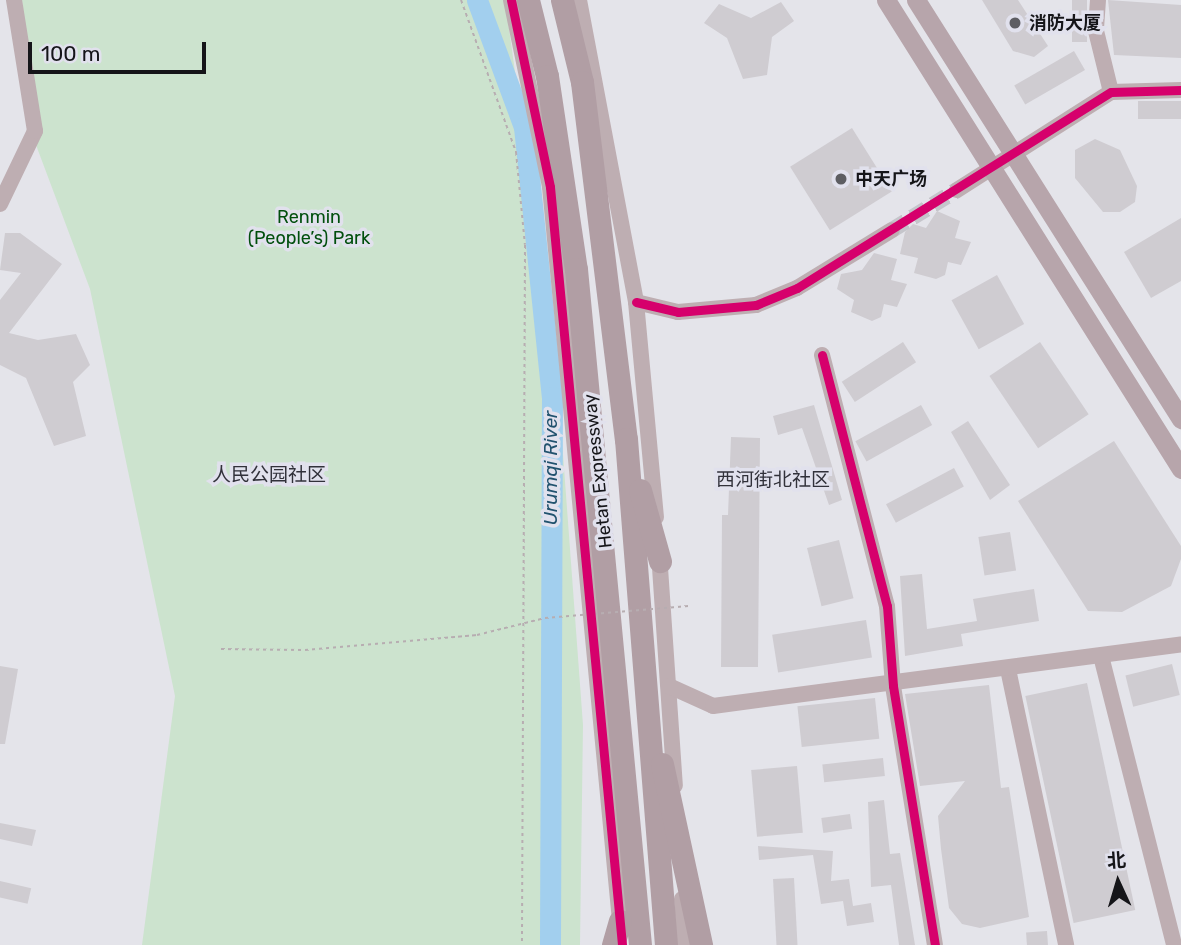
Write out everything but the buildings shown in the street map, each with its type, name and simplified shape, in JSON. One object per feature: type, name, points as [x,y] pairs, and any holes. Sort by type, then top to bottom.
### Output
[{"type":"highway","name":"Hetan Expressway","points":[[528,0],[547,76],[576,269],[640,945]]},
{"type":"highway","name":"Hetan Expressway","points":[[562,0],[582,82],[626,439],[643,687],[666,945]]},
{"type":"highway","points":[[594,76],[594,175]]},
{"type":"highway","points":[[626,439],[660,561]]},
{"type":"highway","points":[[643,687],[702,945]]},
{"type":"highway","points":[[613,827],[619,707]]},
{"type":"highway","points":[[612,945],[620,921]]},
{"type":"main road","points":[[886,0],[990,172],[1181,469]]},
{"type":"main road","points":[[916,0],[1018,155],[1181,419]]},
{"type":"street","points":[[0,204],[35,131],[14,0]]},
{"type":"street","points":[[512,0],[550,187],[613,827],[622,945]]},
{"type":"street","points":[[579,0],[636,302],[660,561],[685,945]]},
{"type":"street","points":[[1098,0],[1096,32],[1111,92]]},
{"type":"street","points":[[957,190],[1018,155],[1111,92],[1181,90]]},
{"type":"street","points":[[636,302],[678,312],[757,304],[797,288],[892,230]]},
{"type":"street","points":[[822,355],[887,606],[892,686],[935,945]]},
{"type":"street","points":[[669,686],[713,706],[892,686],[1181,644]]},
{"type":"street","points":[[1101,656],[1174,945]]},
{"type":"street","points":[[1008,669],[1066,945]]},
{"type":"path","points":[[461,0],[516,152],[525,245],[522,945]]},
{"type":"path","points":[[222,649],[305,650],[524,627],[545,618],[688,606]]},
{"type":"green space","name":"Renmin (People’s) Park","points":[[22,0],[505,0],[557,373],[583,725],[580,945],[142,945],[175,696],[90,289],[36,145]]},
{"type":"waterway","name":"Urumqi River","points":[[477,0],[524,127],[552,397],[550,945]]},
{"type":"tunnel","points":[[892,230],[957,190]]},
{"type":"cycle path","points":[[511,0],[550,187],[622,945]]},
{"type":"cycle path","points":[[636,302],[678,312],[756,305],[797,288],[1111,92],[1181,90]]},
{"type":"cycle path","points":[[822,355],[887,606],[893,686],[935,945]]},
{"type":"place","name":"消防大厦","points":[[1015,23]]},
{"type":"place","name":"中天广场","points":[[841,179]]},
{"type":"district","name":"人民公园社区","points":[[269,475]]},
{"type":"district","name":"西河街北社区","points":[[773,480]]}]
